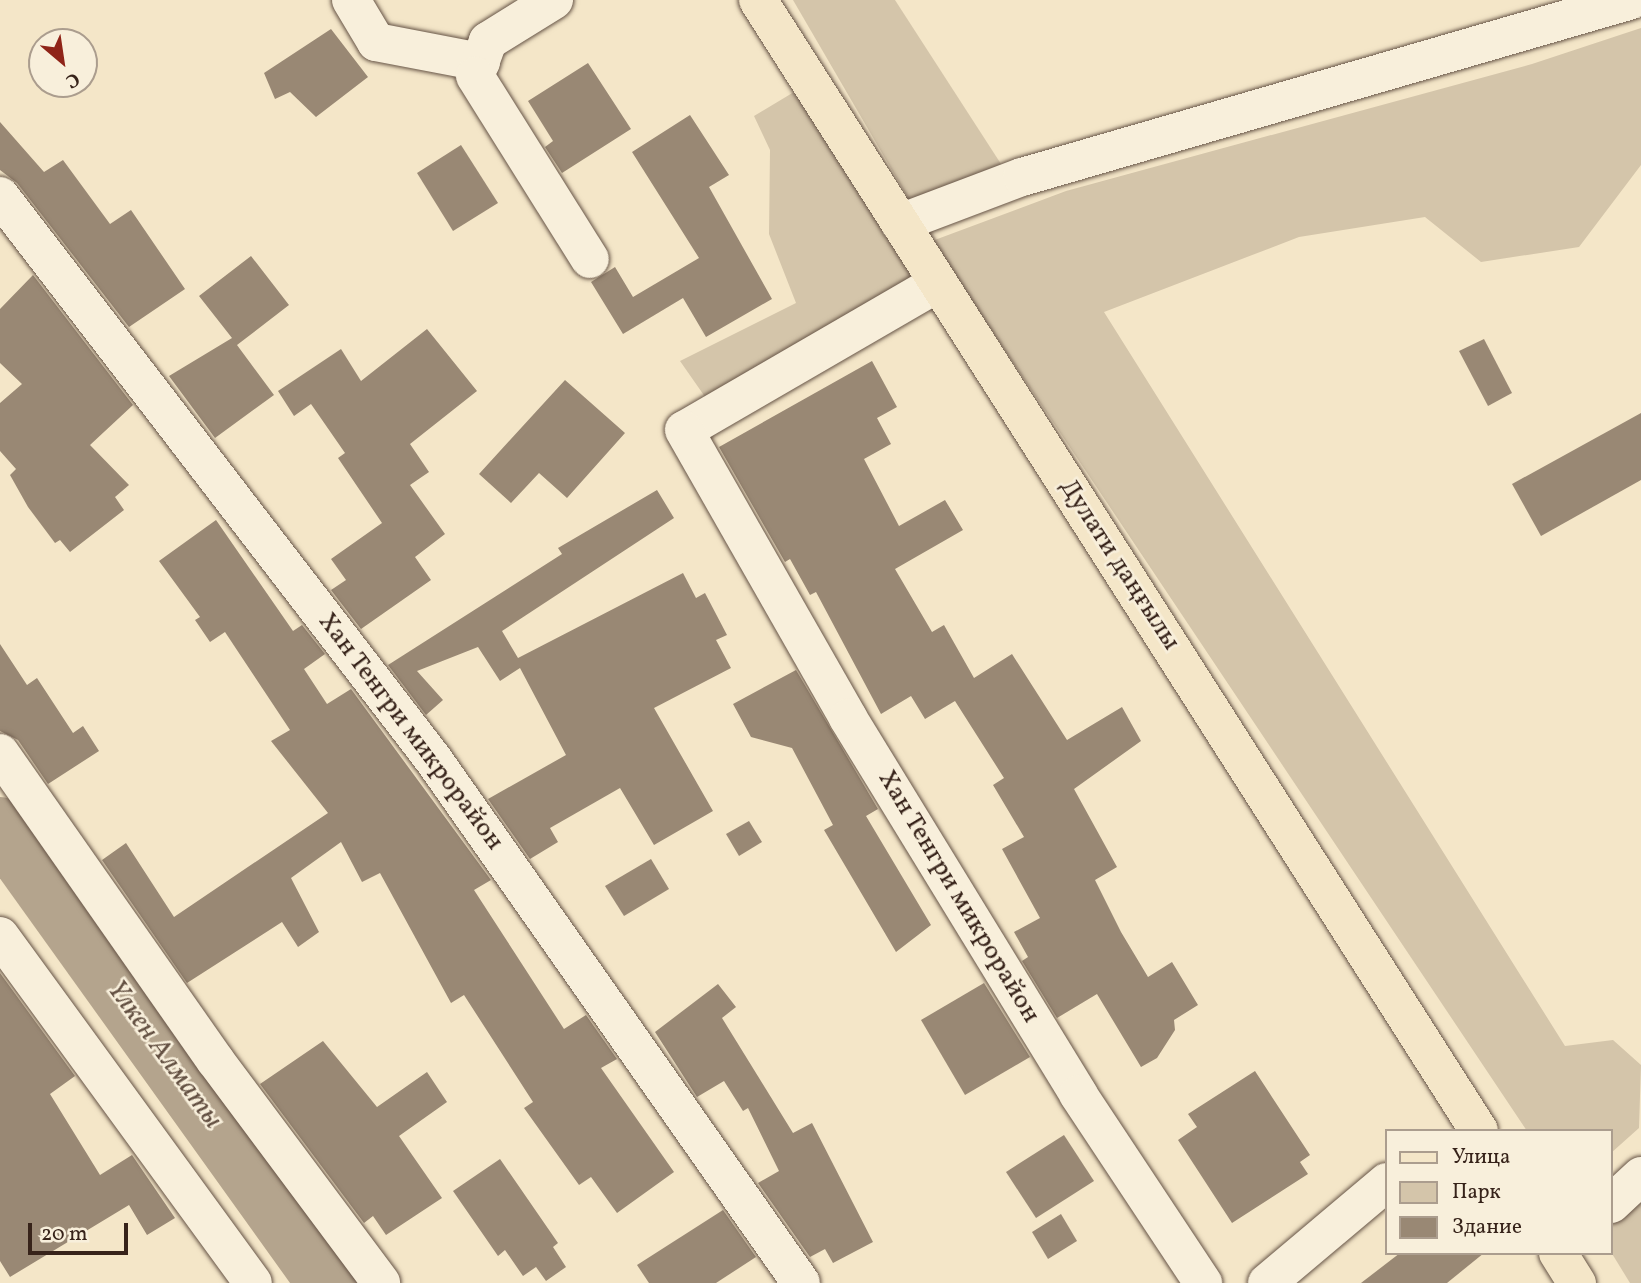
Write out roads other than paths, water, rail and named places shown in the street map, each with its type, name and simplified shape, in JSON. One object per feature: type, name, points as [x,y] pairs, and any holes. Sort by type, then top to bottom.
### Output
[{"type":"main road","name":"Дулати даңғылы","points":[[758,0],[1465,1125]]},
{"type":"main road","points":[[1559,1255],[1577,1283]]},
{"type":"street","points":[[351,0],[376,42],[481,62]]},
{"type":"street","points":[[554,0],[488,41],[475,76],[590,259]]},
{"type":"street","points":[[900,223],[1022,177],[1632,0]]},
{"type":"street","name":"Хан Тенгри микрорайон","points":[[0,196],[433,760],[801,1283]]},
{"type":"street","name":"Хан Тенгри микрорайон","points":[[938,283],[684,430],[856,730],[1078,1094],[1203,1283]]},
{"type":"street","points":[[0,753],[215,1060],[381,1283]]},
{"type":"street","points":[[0,936],[253,1283]]},
{"type":"street","points":[[1613,1202],[1641,1176]]},
{"type":"street","points":[[1267,1283],[1386,1183]]},
{"type":"waterway","name":"Үлкен Алматы","points":[[0,827],[327,1283]]}]
